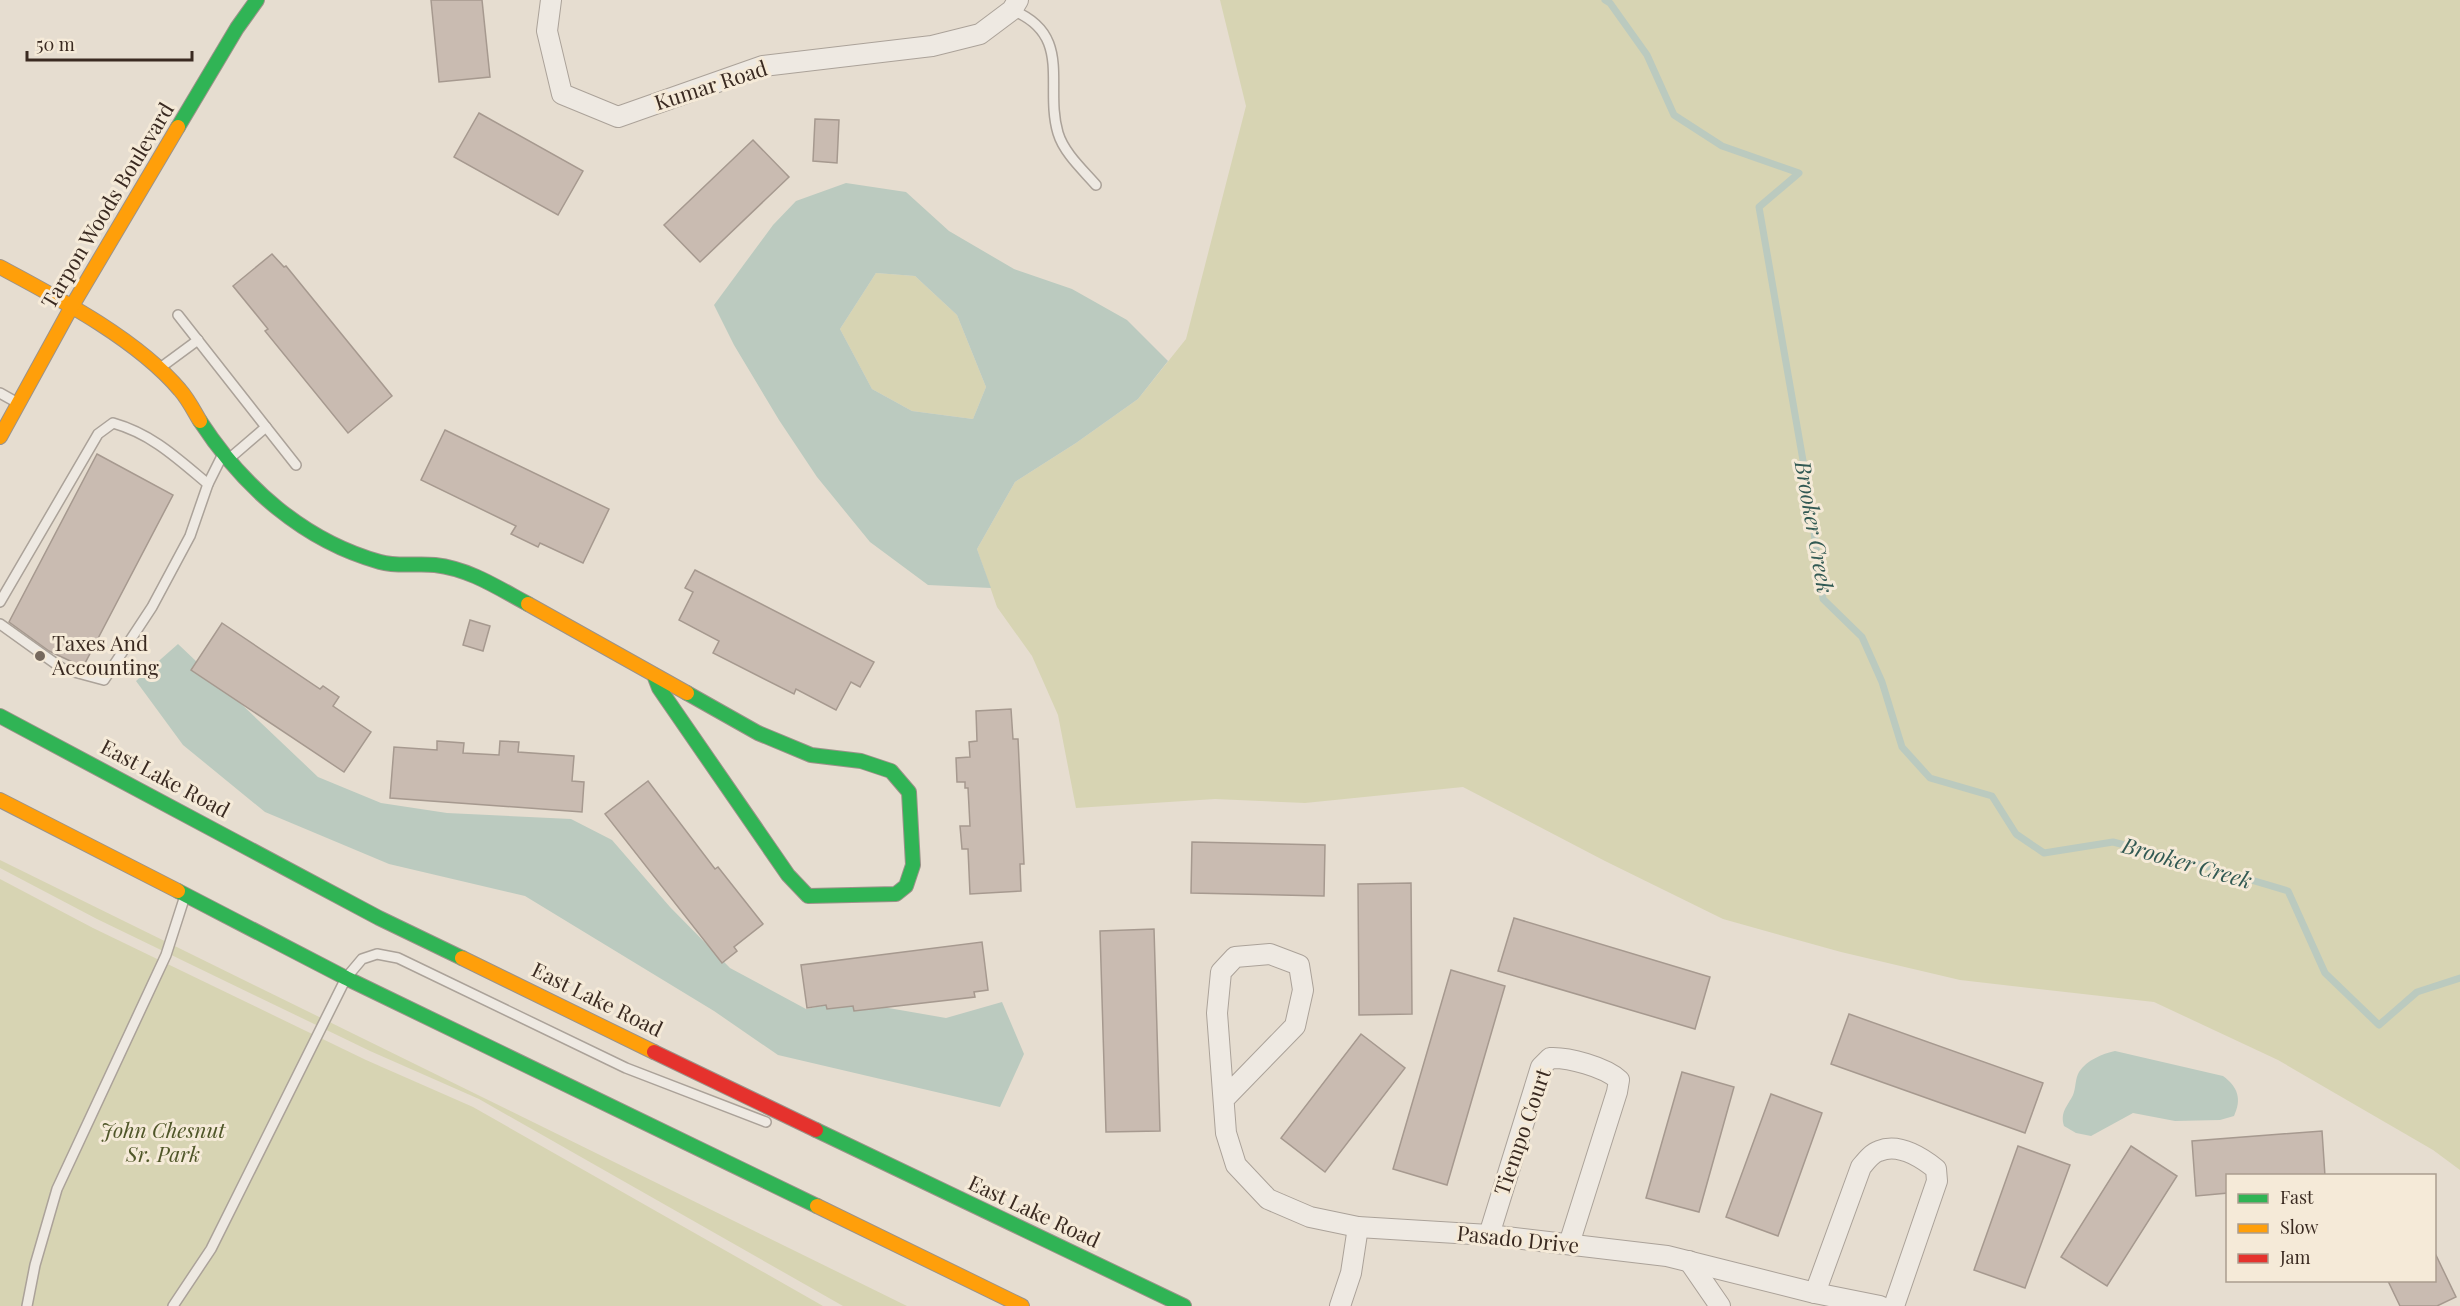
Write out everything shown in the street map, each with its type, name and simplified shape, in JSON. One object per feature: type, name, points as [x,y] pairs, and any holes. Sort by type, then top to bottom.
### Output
[{"type":"main road","name":"Tarpon Woods Boulevard","points":[[0,437],[72,306],[237,28],[257,0]]},
{"type":"main road","points":[[0,267],[72,306],[140,353],[180,390],[211,438],[252,488],[291,520],[342,549],[383,563],[435,565],[463,570],[654,675],[758,733],[811,755],[861,761],[891,771],[909,792],[914,865],[906,886],[896,894],[808,896],[788,874],[659,688],[654,675]]},
{"type":"main road","name":"East Lake Road","points":[[0,716],[379,918],[922,1182],[1184,1306]]},
{"type":"main road","points":[[0,800],[346,978],[1022,1306]]},
{"type":"street","name":"Kumar Road","points":[[551,0],[547,32],[562,94],[618,117],[763,66],[932,46],[980,34],[1015,5]]},
{"type":"street","name":"Pasado Drive","points":[[1224,1099],[1295,1026],[1303,990],[1299,965],[1270,954],[1235,957],[1221,972],[1217,1013],[1226,1133],[1236,1165],[1268,1199],[1310,1217],[1358,1227],[1489,1235],[1689,1261],[1815,1293],[1880,1306]]},
{"type":"street","name":"Tiempo Court","points":[[1489,1235],[1541,1067],[1550,1058],[1559,1058],[1604,1070],[1619,1080],[1569,1244]]},
{"type":"street","points":[[1815,1293],[1861,1167],[1877,1151],[1893,1148],[1924,1159],[1936,1169],[1937,1181],[1894,1306]]},
{"type":"street","points":[[1340,1306],[1351,1272],[1358,1227]]},
{"type":"street","points":[[1689,1261],[1720,1306]]},
{"type":"lane","points":[[1015,5],[1039,26],[1052,54],[1054,114],[1058,133],[1063,144],[1096,185]]},
{"type":"lane","points":[[178,315],[296,465]]},
{"type":"lane","points":[[158,369],[198,340]]},
{"type":"lane","points":[[0,393],[19,404]]},
{"type":"lane","points":[[0,602],[98,434],[113,423],[136,430],[176,456],[208,484]]},
{"type":"lane","points":[[0,624],[63,669],[104,680],[152,607],[189,536],[208,484],[226,456],[266,427]]},
{"type":"lane","points":[[27,1306],[35,1265],[57,1189],[166,955],[185,897]]},
{"type":"lane","points":[[173,1306],[212,1249],[346,978],[362,959],[377,954],[398,958],[626,1068],[780,1127]]},
{"type":"lane","points":[[812,1140],[922,1182]]},
{"type":"green space","points":[[1220,0],[2460,0],[2460,1170],[2433,1150],[2278,1060],[2154,1002],[1960,980],[1841,952],[1723,919],[1463,787],[1305,803],[1215,799],[1076,808],[1058,715],[1032,656],[997,607],[977,549],[1015,482],[1138,399],[1186,339],[1246,106]]},
{"type":"green space","points":[[876,273],[915,276],[957,315],[986,387],[973,419],[912,411],[872,389],[840,329]]},
{"type":"green space","points":[[0,860],[907,1306],[843,1306],[479,1099],[370,1051],[97,919],[0,868]]},
{"type":"green space","name":"John Chesnut Sr. Park","points":[[0,879],[93,928],[366,1060],[473,1107],[823,1306],[0,1306]]},
{"type":"shaded area","points":[[846,183],[906,192],[949,231],[1014,269],[1072,289],[1127,320],[1168,361],[1138,399],[1015,482],[977,549],[991,588],[928,585],[870,542],[817,477],[779,420],[734,345],[714,305],[773,225],[796,201]],"holes":[[[876,273],[915,276],[957,315],[986,387],[973,419],[912,411],[872,389],[840,329]]]},
{"type":"shaded area","points":[[178,644],[318,777],[381,803],[447,813],[571,819],[612,840],[670,907],[730,968],[806,1009],[848,1001],[946,1018],[1002,1002],[1024,1054],[1000,1107],[778,1055],[714,1011],[525,896],[389,864],[265,812],[183,745],[136,681]]},
{"type":"shaded area","points":[[2115,1051],[2223,1076],[2232,1084],[2237,1094],[2238,1104],[2234,1116],[2220,1120],[2175,1121],[2133,1113],[2091,1136],[2076,1133],[2064,1126],[2064,1113],[2073,1095],[2079,1072],[2095,1058]]},
{"type":"building","points":[[431,0],[482,0],[490,77],[439,82]]},
{"type":"building","points":[[479,113],[583,171],[558,215],[454,157]]},
{"type":"building","points":[[815,119],[839,120],[837,163],[813,161]]},
{"type":"building","points":[[753,140],[789,177],[700,262],[664,225]]},
{"type":"building","points":[[272,254],[284,267],[286,266],[392,396],[348,433],[265,331],[268,329],[233,286]]},
{"type":"building","points":[[445,430],[609,509],[583,563],[540,543],[538,547],[511,534],[516,526],[421,480]]},
{"type":"building","points":[[97,454],[173,495],[83,667],[49,651],[9,622]]},
{"type":"building","points":[[695,570],[874,662],[860,687],[851,682],[836,710],[796,689],[794,694],[713,653],[719,641],[679,620],[693,592],[685,588]]},
{"type":"building","points":[[470,620],[490,626],[483,651],[463,645]]},
{"type":"building","points":[[222,623],[320,689],[323,686],[339,697],[333,706],[371,732],[344,772],[191,670]]},
{"type":"building","points":[[1011,709],[1013,739],[1018,739],[1024,864],[1020,864],[1021,891],[970,894],[968,849],[962,849],[960,826],[970,826],[968,788],[965,788],[965,782],[957,782],[956,758],[970,757],[969,742],[977,741],[976,711]]},
{"type":"building","points":[[437,741],[464,743],[463,753],[499,755],[500,741],[519,742],[518,752],[574,756],[572,781],[584,782],[582,812],[390,798],[394,747],[437,750]]},
{"type":"building","points":[[648,781],[715,869],[718,867],[763,924],[734,947],[737,951],[722,963],[605,814]]},
{"type":"building","points":[[1192,842],[1325,845],[1324,896],[1191,893]]},
{"type":"building","points":[[1411,883],[1412,1014],[1359,1015],[1358,884]]},
{"type":"building","points":[[1514,918],[1710,977],[1695,1029],[1498,971]]},
{"type":"building","points":[[1154,929],[1160,1131],[1106,1132],[1100,931]]},
{"type":"building","points":[[982,942],[988,990],[974,992],[975,997],[854,1011],[853,1006],[827,1009],[826,1005],[807,1008],[801,965]]},
{"type":"building","points":[[1451,970],[1505,986],[1447,1185],[1393,1169]]},
{"type":"building","points":[[1849,1014],[2043,1083],[2025,1133],[1831,1064]]},
{"type":"building","points":[[1361,1034],[1405,1068],[1325,1172],[1281,1138]]},
{"type":"building","points":[[1682,1072],[1734,1087],[1699,1212],[1646,1198]]},
{"type":"building","points":[[1771,1094],[1822,1113],[1778,1236],[1726,1217]]},
{"type":"building","points":[[2322,1131],[2325,1174],[2226,1174],[2226,1193],[2196,1196],[2192,1141]]},
{"type":"building","points":[[2018,1146],[2070,1165],[2025,1288],[1974,1270]]},
{"type":"building","points":[[2131,1146],[2177,1176],[2107,1286],[2061,1257]]},
{"type":"building","points":[[2436,1255],[2456,1297],[2437,1306],[2400,1306],[2388,1282],[2436,1282]]},
{"type":"waterway","name":"Brooker Creek","points":[[1605,0],[1610,3],[1647,55],[1674,115],[1722,146],[1799,173],[1759,207],[1809,495],[1823,599],[1862,637],[1882,682],[1902,747],[1930,778],[1992,796],[2016,834],[2044,853],[2113,842],[2184,860],[2288,891],[2325,973],[2379,1025],[2417,992],[2460,978]]},
{"type":"traffic: fast","points":[[178,127],[237,28],[257,0]]},
{"type":"traffic: fast","points":[[200,421],[217,445],[256,489],[301,526],[326,540],[352,553],[380,562],[448,567],[483,580],[528,604]]},
{"type":"traffic: fast","points":[[654,675],[659,688],[788,875],[808,896],[896,894],[906,886],[913,865],[909,792],[891,771],[861,761],[811,755],[758,733],[687,693]]},
{"type":"traffic: fast","points":[[0,716],[379,918],[462,958]]},
{"type":"traffic: fast","points":[[178,891],[346,978],[817,1206]]},
{"type":"traffic: fast","points":[[816,1130],[1184,1306]]},
{"type":"traffic: slow","points":[[0,437],[72,306],[178,127]]},
{"type":"traffic: slow","points":[[0,267],[96,321],[142,354],[180,390],[200,421]]},
{"type":"traffic: slow","points":[[528,604],[687,693]]},
{"type":"traffic: slow","points":[[0,800],[178,891]]},
{"type":"traffic: slow","points":[[462,958],[654,1052]]},
{"type":"traffic: slow","points":[[817,1206],[1022,1306]]},
{"type":"traffic: jam","points":[[654,1052],[816,1130]]},
{"type":"place","name":"Taxes And Accounting","points":[[40,656]]}]
